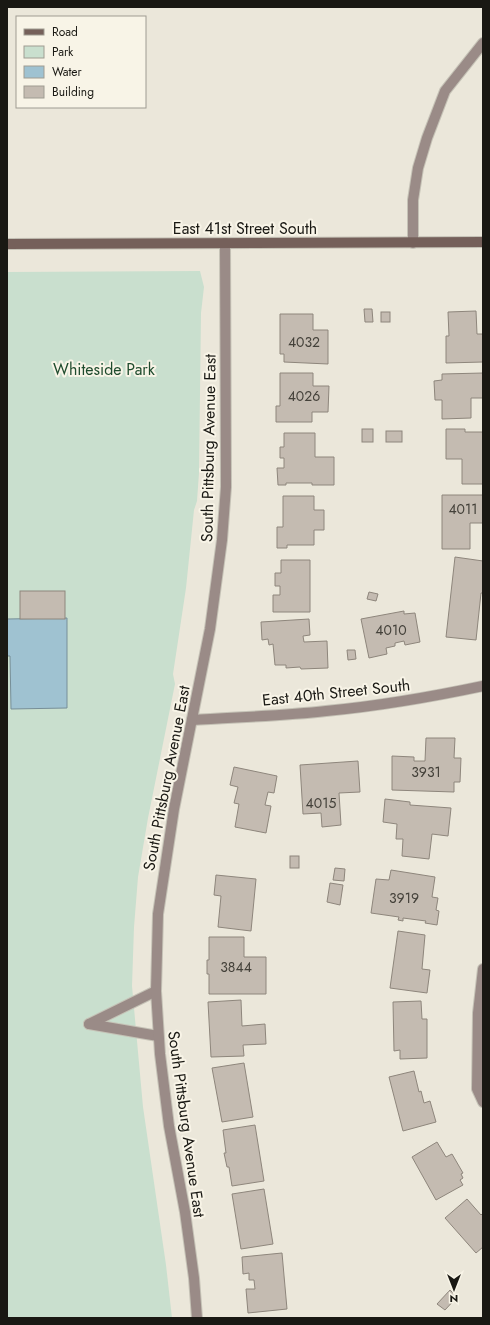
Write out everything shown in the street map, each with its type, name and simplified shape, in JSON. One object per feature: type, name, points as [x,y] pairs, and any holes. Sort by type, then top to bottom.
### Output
[{"type":"main road","name":"East 41st Street South","points":[[7,244],[483,242]]},
{"type":"street","points":[[413,243],[413,200],[418,168],[426,138],[445,91],[483,43]]},
{"type":"street","name":"South Pittsburg Avenue East","points":[[197,1318],[186,1212],[169,1126],[158,1036],[156,991],[158,914],[161,886],[174,809],[210,629],[222,540],[226,487],[225,243]]},
{"type":"street","name":"East 40th Street South","points":[[192,720],[253,717],[343,709],[401,702],[483,686]]},
{"type":"street","points":[[483,969],[478,1013],[477,1089],[483,1102]]},
{"type":"street","points":[[156,991],[89,1024],[158,1036]]},
{"type":"green space","name":"Whiteside Park","points":[[200,271],[204,287],[201,313],[199,473],[197,501],[194,510],[186,588],[173,674],[175,684],[148,818],[138,877],[134,927],[132,986],[143,1107],[166,1265],[172,1318],[7,1318],[7,272]]},
{"type":"water","points":[[67,618],[67,708],[11,709],[10,656],[7,656],[7,619]]},
{"type":"building","points":[[364,309],[372,309],[373,322],[365,322]]},
{"type":"building","points":[[476,311],[477,334],[483,334],[483,362],[446,363],[446,336],[449,336],[448,312]]},
{"type":"building","points":[[381,312],[390,312],[390,322],[381,322]]},
{"type":"building","points":[[280,314],[313,314],[313,330],[328,330],[328,364],[284,362],[284,354],[280,354]]},
{"type":"building","points":[[280,373],[313,373],[313,386],[329,386],[328,412],[312,412],[312,422],[276,422],[276,406],[280,406]]},
{"type":"building","points":[[483,373],[483,398],[471,398],[471,418],[442,419],[442,400],[435,400],[434,381],[442,380],[442,374]]},
{"type":"building","points":[[362,429],[373,429],[373,442],[362,442]]},
{"type":"building","points":[[446,429],[465,429],[465,432],[483,432],[483,484],[462,484],[462,459],[446,459]]},
{"type":"building","points":[[386,431],[402,431],[402,442],[386,442]]},
{"type":"building","points":[[284,433],[315,433],[315,457],[334,457],[334,485],[286,483],[286,485],[278,485],[277,468],[284,468],[284,458],[280,458],[280,447],[284,447]]},
{"type":"building","points":[[442,495],[483,495],[483,523],[470,523],[470,549],[442,549]]},
{"type":"building","points":[[283,496],[314,496],[314,510],[324,510],[324,530],[314,530],[314,545],[287,545],[287,548],[277,548],[277,527],[283,527]]},
{"type":"building","points":[[455,557],[483,561],[483,593],[481,593],[476,640],[446,637]]},
{"type":"building","points":[[281,560],[310,560],[310,612],[273,612],[273,595],[280,595],[280,586],[275,586],[275,573],[281,573]]},
{"type":"building","points":[[20,591],[65,591],[65,619],[20,619]]},
{"type":"building","points":[[369,592],[378,594],[376,601],[367,599]]},
{"type":"building","points":[[404,611],[404,614],[415,613],[420,642],[405,645],[404,641],[395,643],[395,646],[386,648],[387,654],[369,658],[361,619]]},
{"type":"building","points":[[309,619],[310,635],[303,636],[304,642],[327,641],[328,668],[301,669],[300,667],[286,668],[286,665],[275,665],[273,644],[269,645],[268,639],[262,640],[261,622]]},
{"type":"building","points":[[347,650],[355,650],[356,659],[348,660]]},
{"type":"building","points":[[426,738],[455,738],[454,758],[461,758],[460,782],[454,782],[454,792],[392,790],[392,756],[414,757],[414,761],[425,761]]},
{"type":"building","points":[[358,761],[360,792],[339,793],[341,825],[322,827],[321,813],[303,814],[300,765]]},
{"type":"building","points":[[234,767],[277,776],[274,793],[268,792],[265,805],[271,806],[266,833],[235,827],[239,804],[234,803],[238,787],[230,785]]},
{"type":"building","points":[[385,799],[410,802],[410,805],[451,808],[448,836],[432,834],[429,859],[402,856],[403,839],[396,839],[397,824],[383,822]]},
{"type":"building","points":[[290,856],[299,856],[299,868],[290,868]]},
{"type":"building","points":[[335,868],[345,869],[344,881],[333,880]]},
{"type":"building","points":[[391,870],[435,877],[432,897],[438,898],[436,910],[439,911],[437,925],[425,923],[426,921],[403,918],[403,921],[398,920],[399,917],[371,913],[376,879],[389,880]]},
{"type":"building","points":[[216,875],[256,879],[251,931],[218,927],[221,896],[214,895]]},
{"type":"building","points":[[330,883],[343,885],[340,905],[327,902]]},
{"type":"building","points":[[398,931],[425,935],[422,969],[430,970],[427,993],[390,988]]},
{"type":"building","points":[[209,937],[244,937],[244,957],[266,957],[266,994],[209,994],[207,960],[209,960]]},
{"type":"building","points":[[241,1000],[242,1026],[265,1024],[266,1044],[243,1045],[244,1056],[211,1057],[208,1002]]},
{"type":"building","points":[[421,1001],[422,1019],[427,1019],[427,1058],[400,1059],[400,1050],[394,1051],[393,1002]]},
{"type":"building","points":[[244,1063],[253,1117],[222,1122],[212,1068]]},
{"type":"building","points":[[414,1071],[419,1092],[421,1091],[424,1103],[430,1101],[436,1122],[403,1131],[389,1077]]},
{"type":"building","points":[[255,1125],[264,1181],[232,1186],[229,1167],[227,1167],[224,1153],[226,1153],[223,1130]]},
{"type":"building","points":[[437,1142],[446,1157],[452,1154],[463,1173],[461,1174],[463,1178],[460,1180],[463,1185],[436,1200],[412,1157]]},
{"type":"building","points":[[264,1189],[273,1244],[241,1249],[232,1194]]},
{"type":"building","points":[[467,1199],[481,1215],[483,1213],[483,1247],[476,1253],[445,1218]]},
{"type":"building","points":[[282,1253],[287,1309],[248,1313],[246,1289],[255,1289],[254,1280],[249,1280],[249,1273],[243,1274],[242,1257]]},
{"type":"building","points":[[450,1290],[457,1297],[445,1310],[437,1304]]}]
